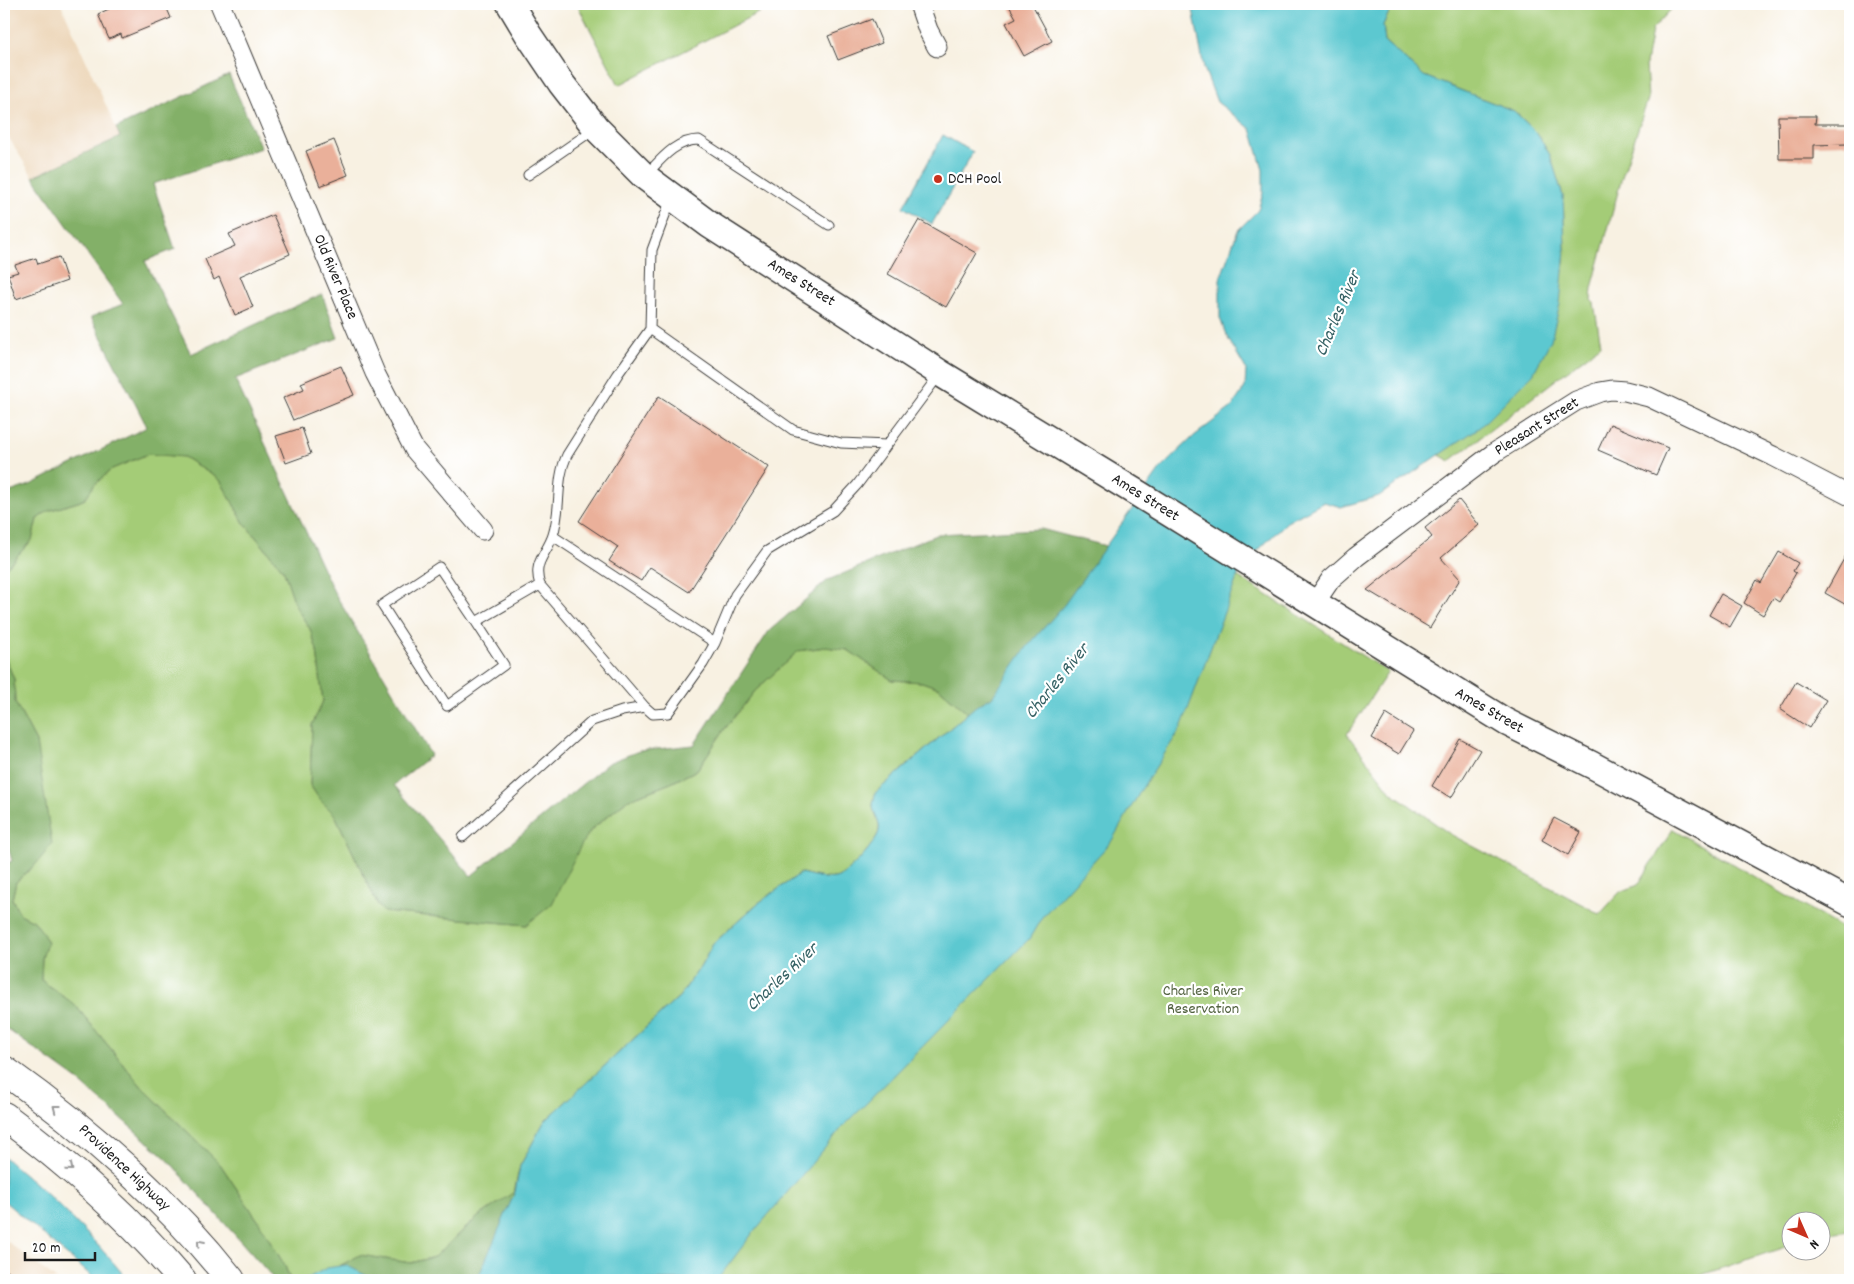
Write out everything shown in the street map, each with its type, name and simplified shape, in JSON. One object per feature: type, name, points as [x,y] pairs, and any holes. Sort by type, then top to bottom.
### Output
[{"type":"highway","name":"Providence Highway","points":[[4,1070],[68,1118],[132,1174],[193,1235],[231,1280]]},
{"type":"highway","points":[[4,1116],[82,1178],[143,1236],[182,1280]]},
{"type":"street","name":"Old River Place","points":[[220,4],[375,372],[414,449],[484,530]]},
{"type":"street","name":"Ames Street","points":[[510,4],[561,83],[596,128],[644,176],[671,198],[710,225],[940,373],[1506,722],[1592,765],[1850,903]]},
{"type":"street","points":[[918,4],[937,47]]},
{"type":"street","name":"Pleasant Street","points":[[1314,604],[1331,579],[1356,557],[1494,453],[1576,401],[1600,392],[1612,390],[1625,391],[1656,400],[1850,496]]},
{"type":"lane","points":[[528,175],[596,128]]},
{"type":"lane","points":[[644,176],[673,148],[690,140],[699,140],[829,225]]},
{"type":"lane","points":[[671,198],[652,250],[650,329],[618,374],[567,455],[561,468],[558,516],[553,536],[538,566],[540,584],[653,714],[668,713],[703,664],[715,643],[735,594],[767,551],[832,511],[857,485],[940,373]]},
{"type":"lane","points":[[650,329],[793,430],[841,443],[888,445]]},
{"type":"lane","points":[[553,536],[715,643]]},
{"type":"lane","points":[[439,567],[476,622],[504,665],[447,706],[382,606],[439,567]]},
{"type":"lane","points":[[476,622],[540,584]]},
{"type":"lane","points":[[463,837],[592,721],[645,707]]},
{"type":"lane","points":[[4,1275],[10,1280]]},
{"type":"shaded area","points":[[4,4],[61,4],[120,137],[33,177],[4,130]]},
{"type":"shaded area","points":[[4,1239],[57,1280],[4,1280]]},
{"type":"green space","points":[[577,4],[775,4],[619,85]]},
{"type":"green space","points":[[1393,4],[1676,4],[1652,30],[1646,64],[1648,99],[1622,177],[1592,288],[1591,300],[1594,303],[1601,345],[1450,461],[1434,452],[1563,271],[1565,250],[1563,196],[1550,155],[1536,132],[1514,111],[1424,76],[1385,42],[1383,25]]},
{"type":"green space","points":[[229,75],[261,148],[153,184],[175,249],[145,261],[191,354],[322,294],[338,338],[235,379],[334,592],[431,755],[394,785],[471,876],[608,763],[639,751],[694,745],[769,631],[828,580],[938,534],[1041,529],[1106,546],[1120,563],[899,831],[478,1280],[313,1280],[360,1255],[411,1263],[434,1257],[478,1217],[514,1192],[520,1166],[544,1122],[680,996],[701,966],[713,944],[757,904],[801,873],[822,878],[835,878],[854,865],[873,843],[879,831],[879,824],[873,808],[875,793],[968,713],[939,688],[922,682],[892,680],[848,650],[825,647],[798,651],[755,691],[724,730],[697,770],[671,783],[627,800],[591,830],[580,847],[552,904],[526,925],[384,912],[379,907],[335,815],[320,800],[310,785],[312,725],[323,701],[317,650],[310,629],[296,607],[284,571],[244,523],[220,480],[184,457],[148,454],[112,469],[94,485],[85,499],[48,511],[37,519],[32,540],[4,570],[4,494],[30,485],[147,427],[91,317],[123,304],[33,177],[120,137],[116,128]]},
{"type":"green space","points":[[148,454],[184,457],[220,480],[244,523],[284,571],[296,607],[310,629],[317,650],[323,701],[312,725],[310,785],[320,800],[335,815],[379,907],[384,912],[527,925],[591,830],[627,800],[671,783],[697,770],[724,730],[755,691],[798,651],[825,647],[848,650],[892,680],[922,682],[939,688],[968,713],[899,772],[873,806],[879,822],[879,832],[873,844],[847,872],[835,878],[822,878],[801,873],[757,904],[713,944],[701,966],[680,996],[613,1058],[520,1166],[515,1192],[478,1217],[434,1257],[411,1263],[360,1255],[313,1280],[294,1280],[289,1277],[285,1266],[259,1222],[220,1164],[142,1087],[75,1005],[41,980],[42,958],[47,943],[34,921],[20,914],[12,899],[16,882],[37,863],[36,742],[15,702],[14,679],[4,655],[4,570],[32,540],[37,519],[48,511],[85,499],[94,485],[112,469]]},
{"type":"green space","name":"Charles River Reservation","points":[[1187,544],[1388,672],[1347,734],[1391,792],[1450,834],[1600,914],[1620,892],[1638,885],[1673,829],[1850,933],[1850,1231],[1832,1234],[1832,1212],[1782,1212],[1782,1248],[1686,1280],[606,1280]]},
{"type":"green space","points":[[4,655],[14,679],[15,702],[36,742],[52,844],[37,863],[16,882],[12,899],[20,914],[34,921],[43,933],[47,943],[42,958],[41,980],[75,1005],[142,1087],[220,1164],[259,1222],[285,1266],[289,1277],[294,1280],[274,1280],[167,1159],[75,1078],[4,1027],[4,864],[12,861],[4,832]]},
{"type":"water","name":"Charles River","points":[[1192,4],[1393,4],[1383,25],[1385,42],[1424,76],[1514,111],[1536,132],[1550,155],[1563,196],[1565,250],[1560,304],[1551,340],[1533,374],[1480,427],[1379,496],[1341,507],[1324,502],[1287,522],[1241,567],[1181,728],[1141,790],[1111,842],[1042,917],[1029,939],[841,1129],[752,1234],[717,1280],[477,1280],[515,1192],[520,1166],[544,1122],[680,996],[701,966],[713,944],[757,904],[801,873],[822,878],[835,878],[847,871],[861,858],[873,843],[879,831],[879,824],[873,808],[875,793],[976,706],[992,697],[1027,647],[1064,605],[1161,468],[1194,436],[1232,407],[1245,387],[1246,369],[1226,335],[1220,318],[1220,279],[1238,230],[1258,210],[1263,193],[1263,170],[1251,129],[1217,102],[1204,68]]},
{"type":"water","name":"DCH Pool","points":[[943,135],[973,152],[932,224],[903,207]]},
{"type":"water","points":[[4,1157],[69,1215],[128,1280],[96,1280],[4,1201]]},
{"type":"water","points":[[346,1265],[375,1280],[304,1280],[327,1268]]},
{"type":"building","points":[[109,4],[165,4],[171,18],[122,38],[121,34],[109,39],[98,14],[111,8]]},
{"type":"building","points":[[1008,4],[1032,4],[1052,41],[1024,56],[1006,23],[1016,18]]},
{"type":"building","points":[[872,19],[882,43],[838,60],[828,36]]},
{"type":"building","points":[[1778,116],[1816,116],[1815,124],[1847,124],[1847,144],[1814,145],[1814,159],[1779,159]]},
{"type":"building","points":[[334,140],[348,175],[320,186],[306,151]]},
{"type":"building","points":[[273,215],[290,254],[240,276],[253,307],[235,315],[219,277],[214,280],[205,259],[235,246],[229,234]]},
{"type":"building","points":[[919,220],[977,253],[946,307],[888,274]]},
{"type":"building","points":[[59,257],[67,281],[16,299],[8,275],[18,272],[15,265],[36,258],[38,264]]},
{"type":"building","points":[[341,366],[354,395],[293,420],[283,398],[304,389],[301,383]]},
{"type":"building","points":[[659,396],[769,467],[689,592],[650,567],[641,581],[609,561],[618,547],[579,521]]},
{"type":"building","points":[[1610,424],[1668,448],[1656,475],[1598,450]]},
{"type":"building","points":[[302,428],[311,454],[286,463],[276,436]]},
{"type":"building","points":[[1459,500],[1479,525],[1441,558],[1460,579],[1430,628],[1367,590],[1432,537],[1425,528]]},
{"type":"building","points":[[1850,548],[1850,607],[1825,593]]},
{"type":"building","points":[[1779,552],[1798,563],[1793,571],[1796,573],[1779,602],[1773,598],[1763,615],[1744,603],[1757,580],[1761,583]]},
{"type":"building","points":[[1721,594],[1742,606],[1730,627],[1709,615]]},
{"type":"building","points":[[1796,682],[1826,700],[1809,728],[1780,709]]},
{"type":"building","points":[[1386,714],[1413,731],[1399,754],[1372,738]]},
{"type":"building","points":[[1460,739],[1480,750],[1451,798],[1432,786]]},
{"type":"building","points":[[1554,818],[1581,832],[1568,855],[1542,840]]},
{"type":"place","name":"DCH Pool","points":[[938,179]]}]
